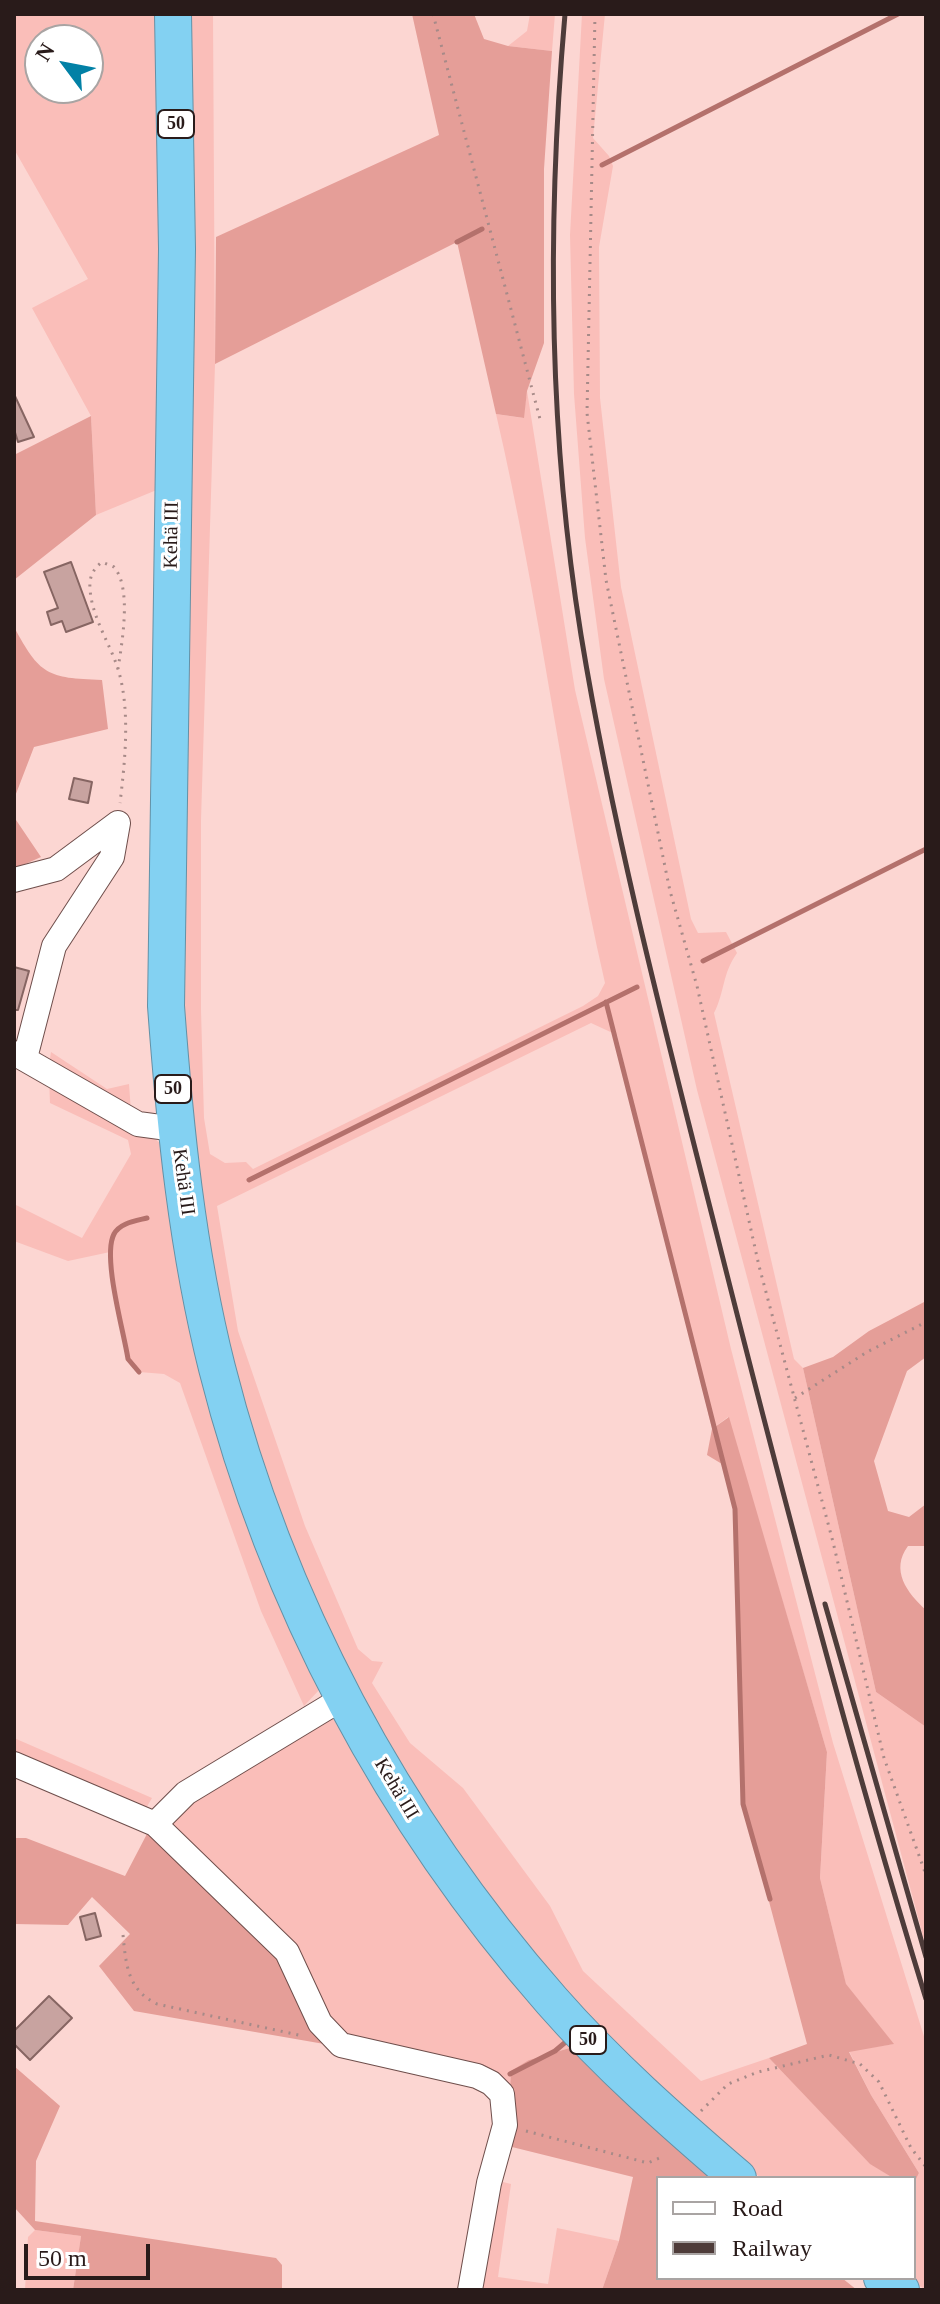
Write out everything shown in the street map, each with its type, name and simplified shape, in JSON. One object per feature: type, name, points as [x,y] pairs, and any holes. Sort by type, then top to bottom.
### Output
[{"type":"highway","name":"Kehä III","points":[[173,14],[177,249],[166,1006],[175,1129],[194,1258],[216,1365],[235,1435],[284,1573],[343,1698],[411,1815],[495,1933],[604,2056],[667,2117],[736,2176]]},
{"type":"lane","points":[[118,823],[112,857],[54,946],[20,1055],[138,1124],[175,1129]]},
{"type":"lane","points":[[14,880],[56,869],[118,823]]},
{"type":"lane","points":[[155,1824],[186,1793],[343,1698]]},
{"type":"lane","points":[[14,1764],[155,1824],[287,1952],[320,2023],[341,2045],[477,2076],[491,2083],[502,2094],[505,2125],[489,2183],[470,2290]]},
{"type":"path","points":[[433,14],[541,423]]},
{"type":"path","points":[[595,14],[587,413],[596,519],[670,891],[697,986],[763,1280],[884,1758],[926,1875]]},
{"type":"path","points":[[118,669],[123,634],[123,583],[114,567],[102,562],[92,572],[90,592],[97,619],[118,669],[124,711],[124,769],[118,823]]},
{"type":"path","points":[[795,1398],[867,1352],[926,1322]]},
{"type":"path","points":[[123,1935],[127,1974],[141,1996],[157,2004],[341,2045]]},
{"type":"path","points":[[699,2114],[728,2084],[758,2072],[829,2055],[860,2064],[879,2082],[911,2148],[926,2167]]},
{"type":"path","points":[[505,2125],[648,2163],[664,2156]]},
{"type":"shaded area","points":[[14,14],[158,14],[159,489],[96,515],[91,416],[32,308],[88,279],[14,149]]},
{"type":"shaded area","points":[[186,14],[213,14],[215,364],[201,820],[201,1010],[204,1118],[210,1154],[225,1163],[246,1162],[253,1169],[583,1006],[598,996],[605,983],[576,841],[526,556],[496,414],[523,418],[527,391],[575,690],[731,1349],[833,1743],[926,2043],[926,2290],[910,2280],[916,2280],[916,2179],[919,2173],[871,2095],[849,2051],[893,2044],[846,1985],[820,1878],[827,1752],[728,1417],[712,1429],[617,1035],[591,1023],[217,1206],[238,1331],[305,1526],[358,1649],[372,1661],[383,1662],[372,1683],[410,1743],[463,1788],[550,1906],[583,1971],[701,2081],[769,2058],[870,2163],[890,2176],[759,2176],[679,2109],[545,1977],[436,1831],[357,1695],[286,1540],[230,1369],[184,1083],[178,907]]},
{"type":"shaded area","points":[[412,14],[474,14],[484,39],[508,46],[552,51],[544,169],[544,343],[527,391],[524,418],[496,414],[457,242],[215,364],[216,237],[439,135]]},
{"type":"shaded area","points":[[530,14],[555,14],[552,51],[508,46],[527,31]]},
{"type":"shaded area","points":[[582,14],[605,14],[593,138],[609,156],[613,166],[599,247],[600,398],[621,587],[691,919],[698,933],[726,932],[737,953],[714,1013],[794,1359],[803,1368],[876,1692],[926,1727],[926,1947],[697,1090],[604,679],[585,538],[574,394],[570,235]]},
{"type":"shaded area","points":[[91,416],[96,515],[14,580],[14,455]]},
{"type":"shaded area","points":[[14,627],[31,655],[47,671],[69,678],[102,680],[108,729],[34,747],[14,799]]},
{"type":"shaded area","points":[[14,817],[41,857],[14,869]]},
{"type":"shaded area","points":[[51,1052],[107,1089],[129,1084],[131,1112],[49,1065]]},
{"type":"shaded area","points":[[49,1078],[148,1133],[162,1145],[320,1689],[304,1706],[261,1611],[180,1383],[164,1374],[139,1372],[128,1359],[110,1252],[68,1261],[14,1241],[14,1204],[82,1238],[131,1154],[128,1140],[50,1103]]},
{"type":"shaded area","points":[[926,1301],[926,1357],[907,1371],[874,1461],[888,1511],[909,1517],[926,1504],[926,1546],[908,1546],[903,1555],[901,1572],[907,1589],[926,1610],[926,1727],[876,1692],[803,1368],[833,1357],[869,1331]]},
{"type":"shaded area","points":[[729,1417],[827,1752],[820,1878],[846,1984],[894,2044],[849,2052],[871,2095],[919,2173],[916,2179],[916,2176],[890,2176],[870,2164],[769,2058],[807,2044],[743,1804],[735,1509],[722,1464],[707,1455],[712,1429]]},
{"type":"shaded area","points":[[326,1716],[337,1717],[573,2047],[529,2060],[512,2102],[351,2040],[333,2028],[172,1827],[176,1812]]},
{"type":"shaded area","points":[[14,1738],[152,1798],[145,1810],[14,1759]]},
{"type":"shaded area","points":[[149,1830],[291,1968],[330,2045],[134,2011],[99,1966],[130,1934],[92,1897],[68,1925],[14,1924],[14,1838],[26,1838],[125,1876]]},
{"type":"shaded area","points":[[573,2047],[713,2176],[656,2176],[656,2280],[844,2280],[857,2290],[602,2290],[619,2241],[633,2177],[508,2146],[511,2071],[529,2060]]},
{"type":"shaded area","points":[[14,2066],[60,2106],[36,2161],[35,2221],[276,2258],[282,2265],[282,2290],[73,2290],[81,2236],[35,2230],[14,2207]]},
{"type":"shaded area","points":[[503,2182],[511,2184],[498,2277],[548,2284],[557,2228],[619,2241],[602,2290],[476,2290],[494,2189]]},
{"type":"shaded area","points":[[35,2230],[81,2236],[73,2290],[25,2290],[28,2237]]},
{"type":"building","points":[[14,394],[34,437],[18,442],[14,429]]},
{"type":"building","points":[[71,562],[93,622],[66,632],[62,621],[51,625],[47,612],[58,608],[44,572]]},
{"type":"building","points":[[74,778],[92,782],[88,803],[69,799]]},
{"type":"building","points":[[14,967],[29,971],[18,1010],[14,1010]]},
{"type":"building","points":[[95,1913],[101,1936],[86,1940],[80,1917]]},
{"type":"building","points":[[49,1996],[72,2018],[30,2060],[14,2044],[14,2031]]},
{"type":"waterway","points":[[602,165],[898,14]]},
{"type":"waterway","points":[[457,242],[482,229]]},
{"type":"waterway","points":[[703,961],[926,849]]},
{"type":"waterway","points":[[249,1180],[637,987]]},
{"type":"waterway","points":[[606,1002],[735,1509],[743,1804],[770,1899]]},
{"type":"waterway","points":[[139,1372],[128,1359],[112,1277],[111,1245],[120,1227],[147,1218]]},
{"type":"waterway","points":[[510,2074],[555,2051],[568,2040]]},
{"type":"railway","points":[[565,14],[553,247],[557,403],[570,558],[594,710],[642,934],[765,1424],[842,1712],[926,1999]]},
{"type":"railway","points":[[825,1604],[926,1957]]}]
